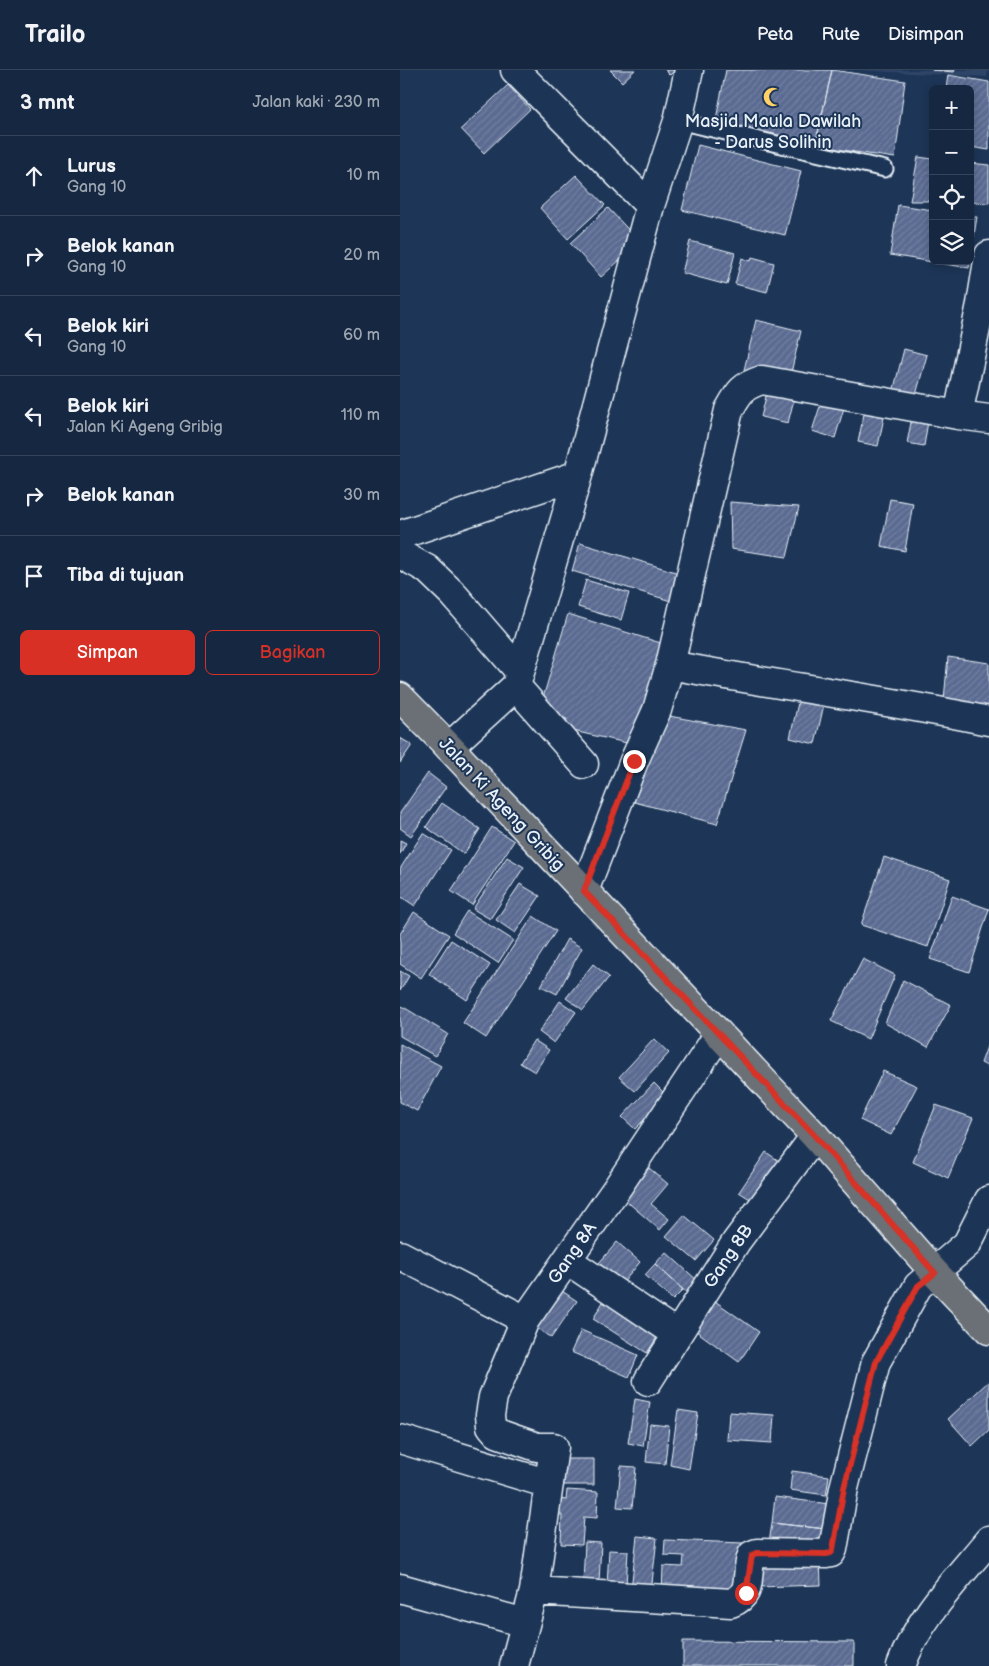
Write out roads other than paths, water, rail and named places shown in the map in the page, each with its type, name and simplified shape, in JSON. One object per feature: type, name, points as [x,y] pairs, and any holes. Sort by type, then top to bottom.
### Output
[{"type":"main road","name":"Jalan Ki Ageng Gribig","points":[[400,697],[815,1136],[935,1273],[989,1330]]},
{"type":"street","points":[[514,70],[650,206]]},
{"type":"street","points":[[449,748],[518,679],[578,475],[650,206],[678,121],[690,70]]},
{"type":"street","points":[[958,415],[989,255]]},
{"type":"street","points":[[584,891],[634,761],[657,710],[670,665],[729,410],[739,392],[747,384],[762,380],[989,419]]},
{"type":"street","points":[[400,535],[578,475]]},
{"type":"street","points":[[400,554],[426,569],[453,594],[584,764]]},
{"type":"street","points":[[670,665],[746,680],[920,707],[989,721]]},
{"type":"street","name":"Gang 8A","points":[[549,1484],[554,1447],[537,1447],[497,1433],[491,1426],[490,1415],[493,1397],[525,1320],[719,1034]]},
{"type":"street","name":"Gang 8B","points":[[648,1381],[736,1242],[815,1136]]},
{"type":"street","points":[[534,1591],[731,1603],[741,1600],[746,1593],[752,1555],[757,1553],[831,1553],[844,1488],[876,1362],[918,1286],[967,1244],[989,1200]]},
{"type":"street","points":[[400,1255],[525,1320]]},
{"type":"street","points":[[567,1260],[677,1334]]},
{"type":"street","points":[[400,1439],[549,1484],[534,1591],[514,1666]]},
{"type":"street","points":[[905,1665],[917,1634],[937,1602],[989,1540]]},
{"type":"street","points":[[400,1588],[526,1623]]},
{"type":"lane","points":[[678,121],[885,169]]},
{"type":"place","name":"Masjid Maula Dawilah - Darus Solihin","points":[[773,97]]}]
